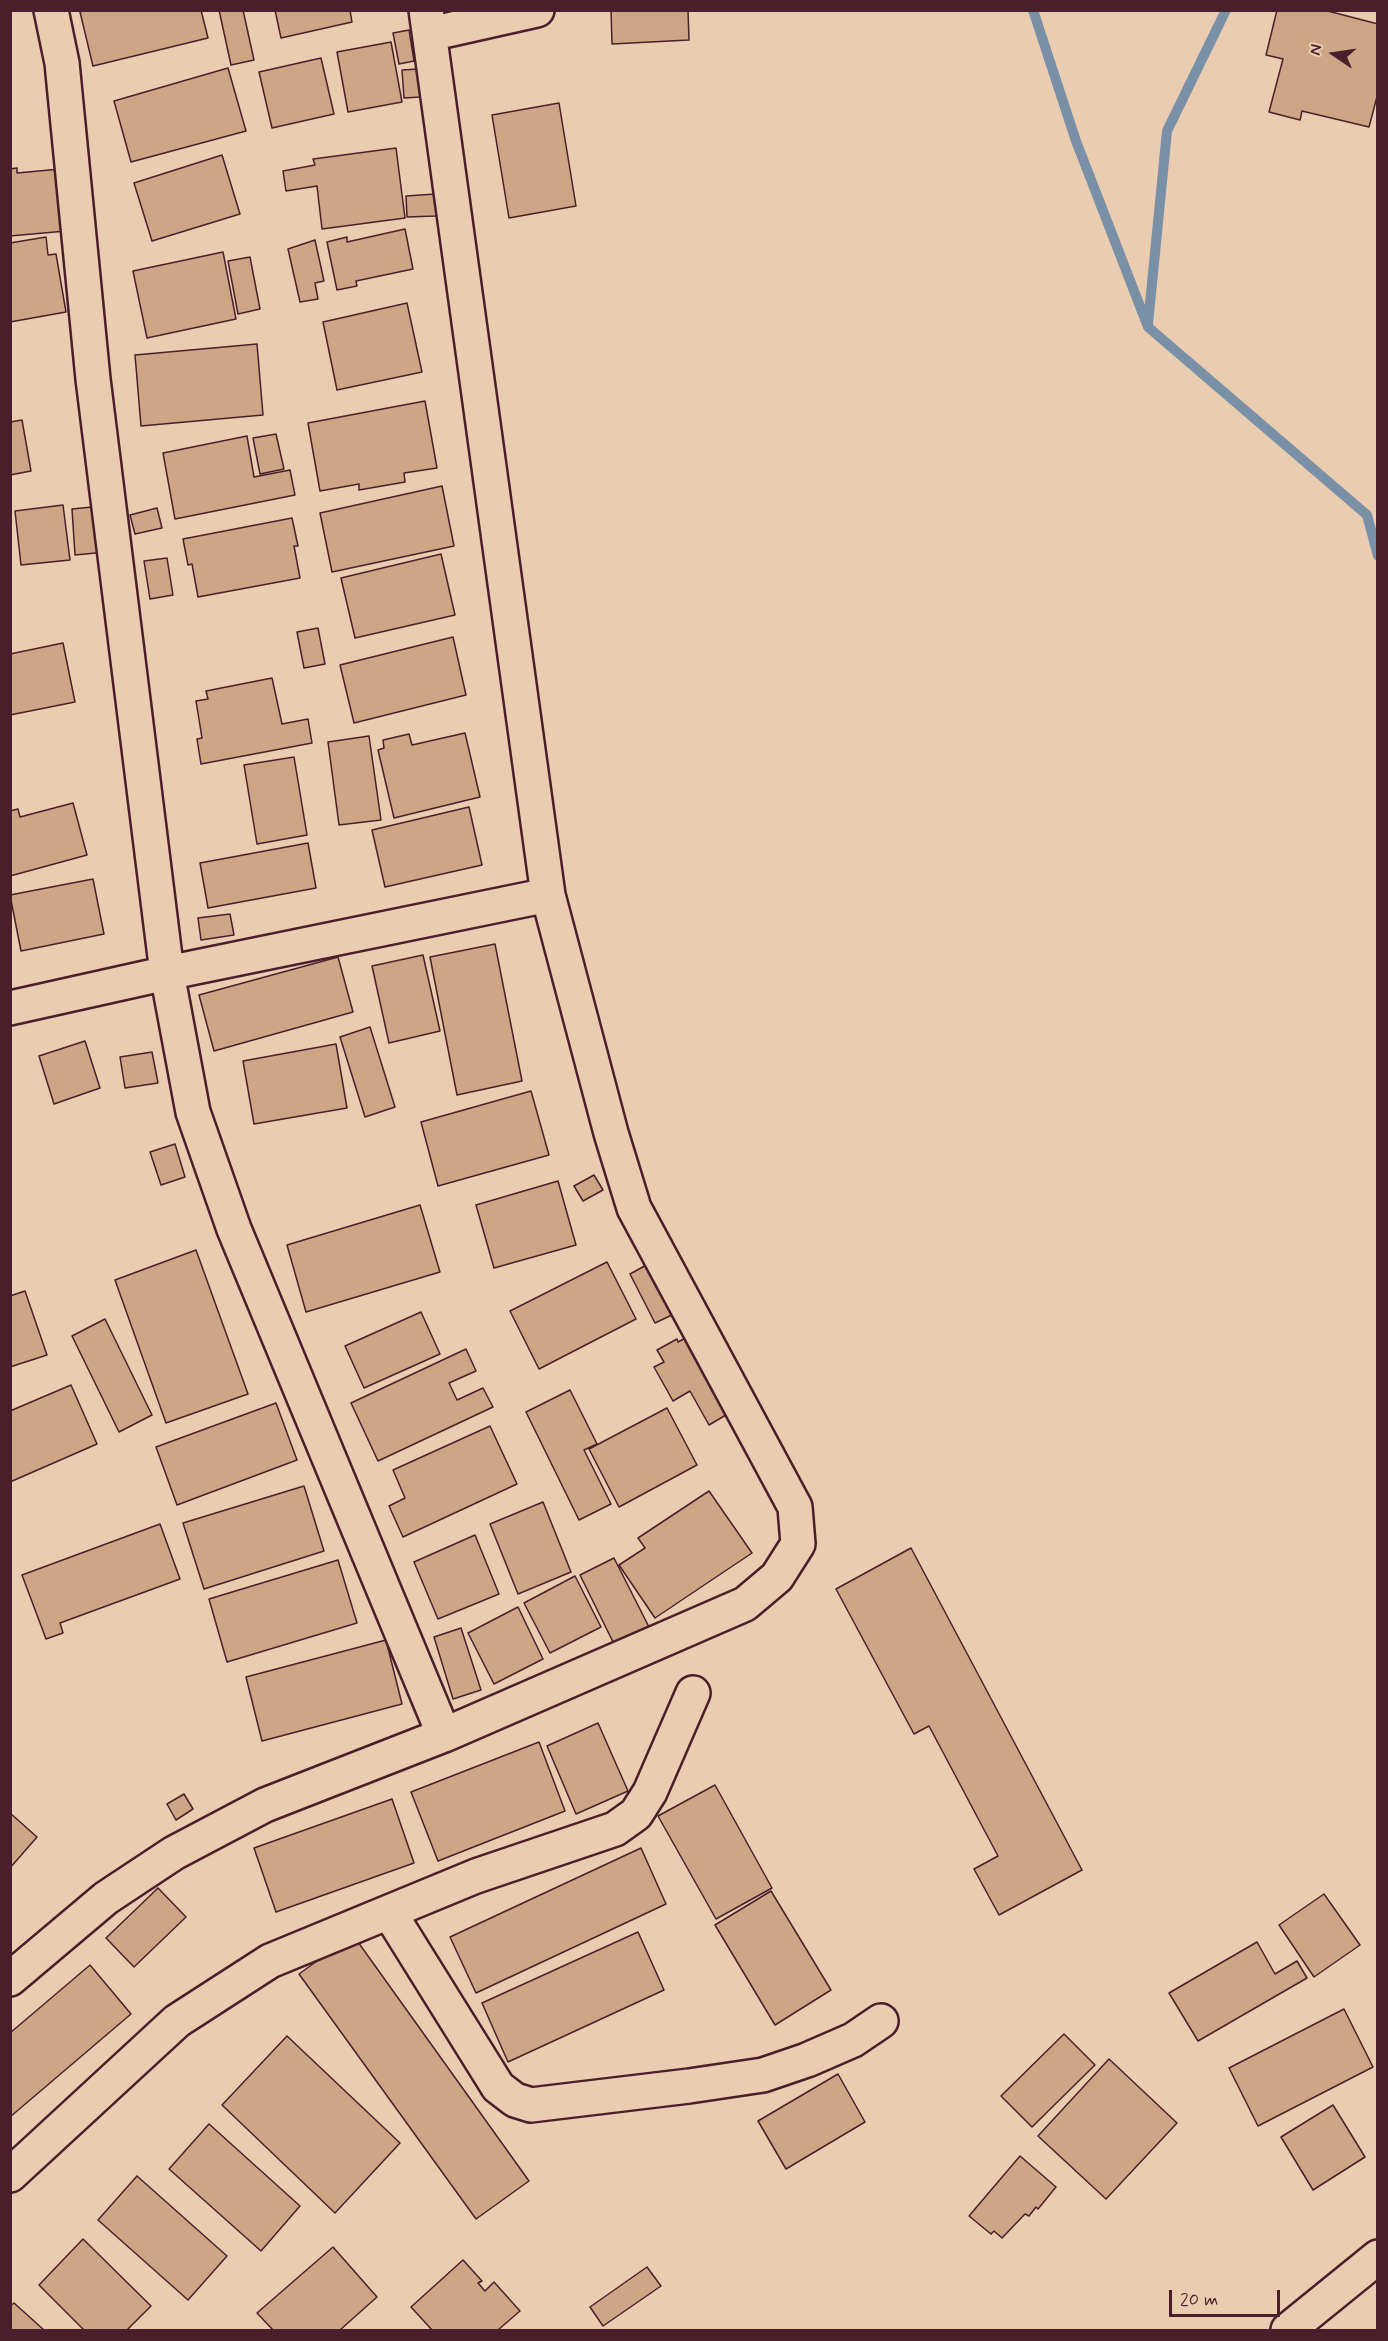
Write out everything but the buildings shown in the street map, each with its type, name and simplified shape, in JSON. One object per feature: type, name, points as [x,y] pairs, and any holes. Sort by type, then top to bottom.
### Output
[{"type":"street","points":[[51,10],[62,63],[93,379],[167,973],[193,1112],[234,1229],[444,1735]]},
{"type":"street","points":[[10,1979],[106,1898],[174,1852],[265,1805],[444,1735],[745,1604],[777,1577],[798,1544],[795,1507],[634,1208],[611,1133],[548,895],[428,22],[537,10]]},
{"type":"street","points":[[10,1008],[167,973],[548,895]]},
{"type":"street","points":[[10,2175],[177,2021],[270,1961],[477,1876],[615,1829],[636,1814],[650,1792],[693,1693]]},
{"type":"street","points":[[389,1912],[498,2088],[515,2100],[531,2104],[689,2086],[763,2074],[807,2060],[853,2040],[881,2022]]},
{"type":"street","points":[[1288,2331],[1377,2258]]},
{"type":"waterway","points":[[1033,10],[1076,141],[1148,327],[1367,515],[1378,556]]},
{"type":"waterway","points":[[1148,324],[1167,131],[1226,10]]}]
